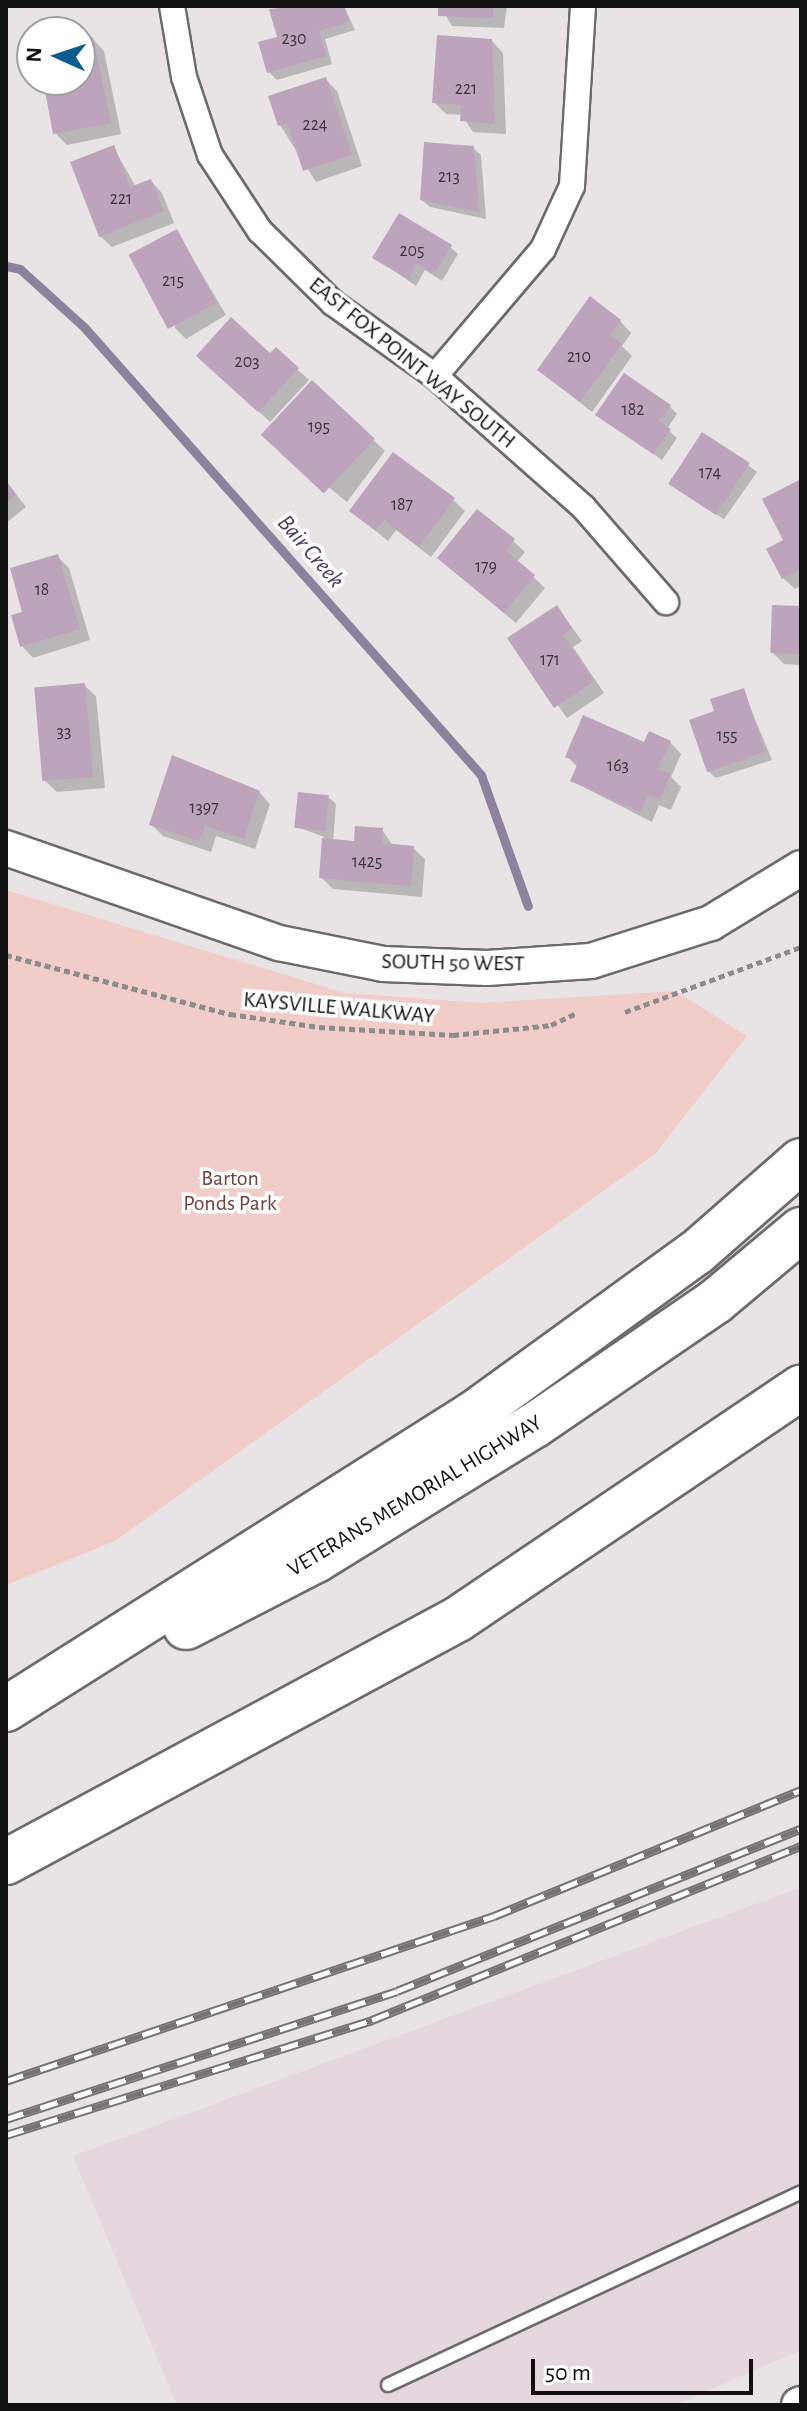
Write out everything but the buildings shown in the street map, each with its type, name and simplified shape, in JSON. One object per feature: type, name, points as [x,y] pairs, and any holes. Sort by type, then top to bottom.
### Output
[{"type":"highway","points":[[6,1709],[473,1414],[697,1252],[801,1161]]},
{"type":"highway","name":"VETERANS MEMORIAL HIGHWAY","points":[[6,1726],[316,1560],[535,1425],[716,1301],[801,1230]]},
{"type":"highway","points":[[6,1862],[458,1619],[790,1398]]},
{"type":"street","name":"EAST FOX POINT WAY SOUTH","points":[[172,6],[184,77],[210,155],[260,231],[333,303],[435,376],[584,508],[666,602]]},
{"type":"street","points":[[435,376],[543,249],[572,186],[583,6]]},
{"type":"street","name":"SOUTH 50 WEST","points":[[6,848],[279,943],[383,964],[487,968],[591,961],[711,923],[801,868]]},
{"type":"lane","points":[[388,2385],[801,2192]]},
{"type":"path","points":[[625,1012],[801,947]]},
{"type":"path","name":"KAYSVILLE WALKWAY","points":[[6,955],[230,1014],[319,1027],[453,1035],[551,1025],[577,1013]]},
{"type":"shaded area","points":[[801,1887],[801,2350],[675,2405],[177,2405],[73,2156]]},
{"type":"green space","name":"Barton Ponds Park","points":[[6,890],[345,993],[481,1003],[676,991],[747,1036],[655,1154],[115,1541],[6,1585]]},
{"type":"waterway","name":"Bair Creek","points":[[6,266],[20,269],[84,327],[481,775],[528,906]]},
{"type":"railway","points":[[6,2081],[494,1916],[801,1790]]},
{"type":"railway","points":[[6,2119],[397,1991],[801,1829]]},
{"type":"railway","points":[[6,2135],[372,2020],[801,1846]]}]
